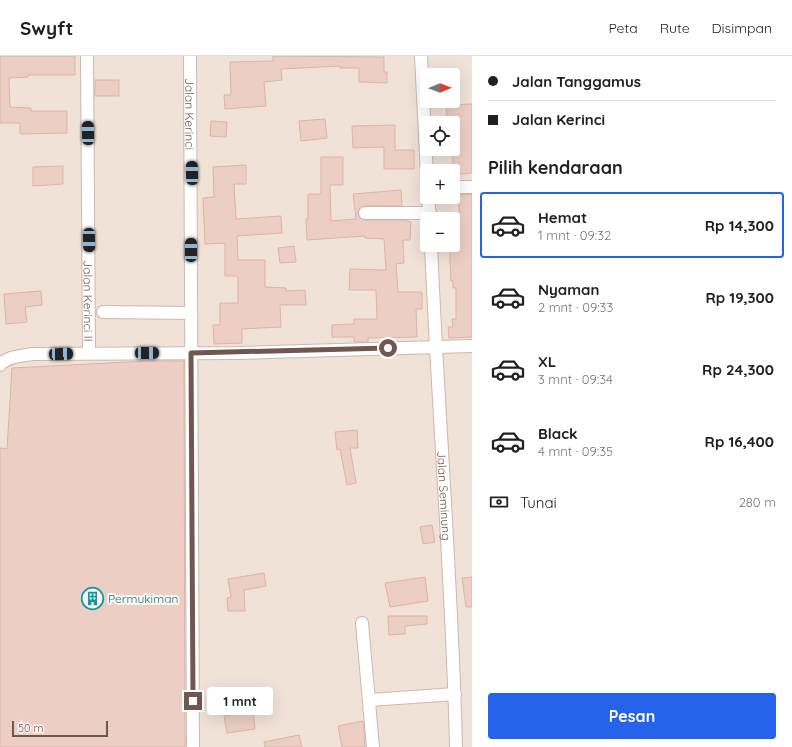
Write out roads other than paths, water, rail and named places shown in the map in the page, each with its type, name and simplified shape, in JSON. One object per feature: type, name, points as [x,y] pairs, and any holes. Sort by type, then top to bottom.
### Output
[{"type":"street","name":"Jalan Kerinci II","points":[[87,56],[90,353]]},
{"type":"street","name":"Jalan Kerinci","points":[[190,56],[193,747]]},
{"type":"street","points":[[421,56],[426,164]]},
{"type":"street","points":[[460,187],[472,187]]},
{"type":"street","points":[[365,214],[420,216]]},
{"type":"street","name":"Jalan Seminung","points":[[431,252],[435,346],[441,419],[455,694],[456,747]]},
{"type":"street","points":[[103,312],[191,313]]},
{"type":"street","points":[[0,365],[6,360],[32,354],[191,353],[472,346]]},
{"type":"street","points":[[362,623],[373,747]]},
{"type":"street","points":[[370,700],[455,694]]},
{"type":"place","name":"Permukiman","points":[[92,598]]}]
